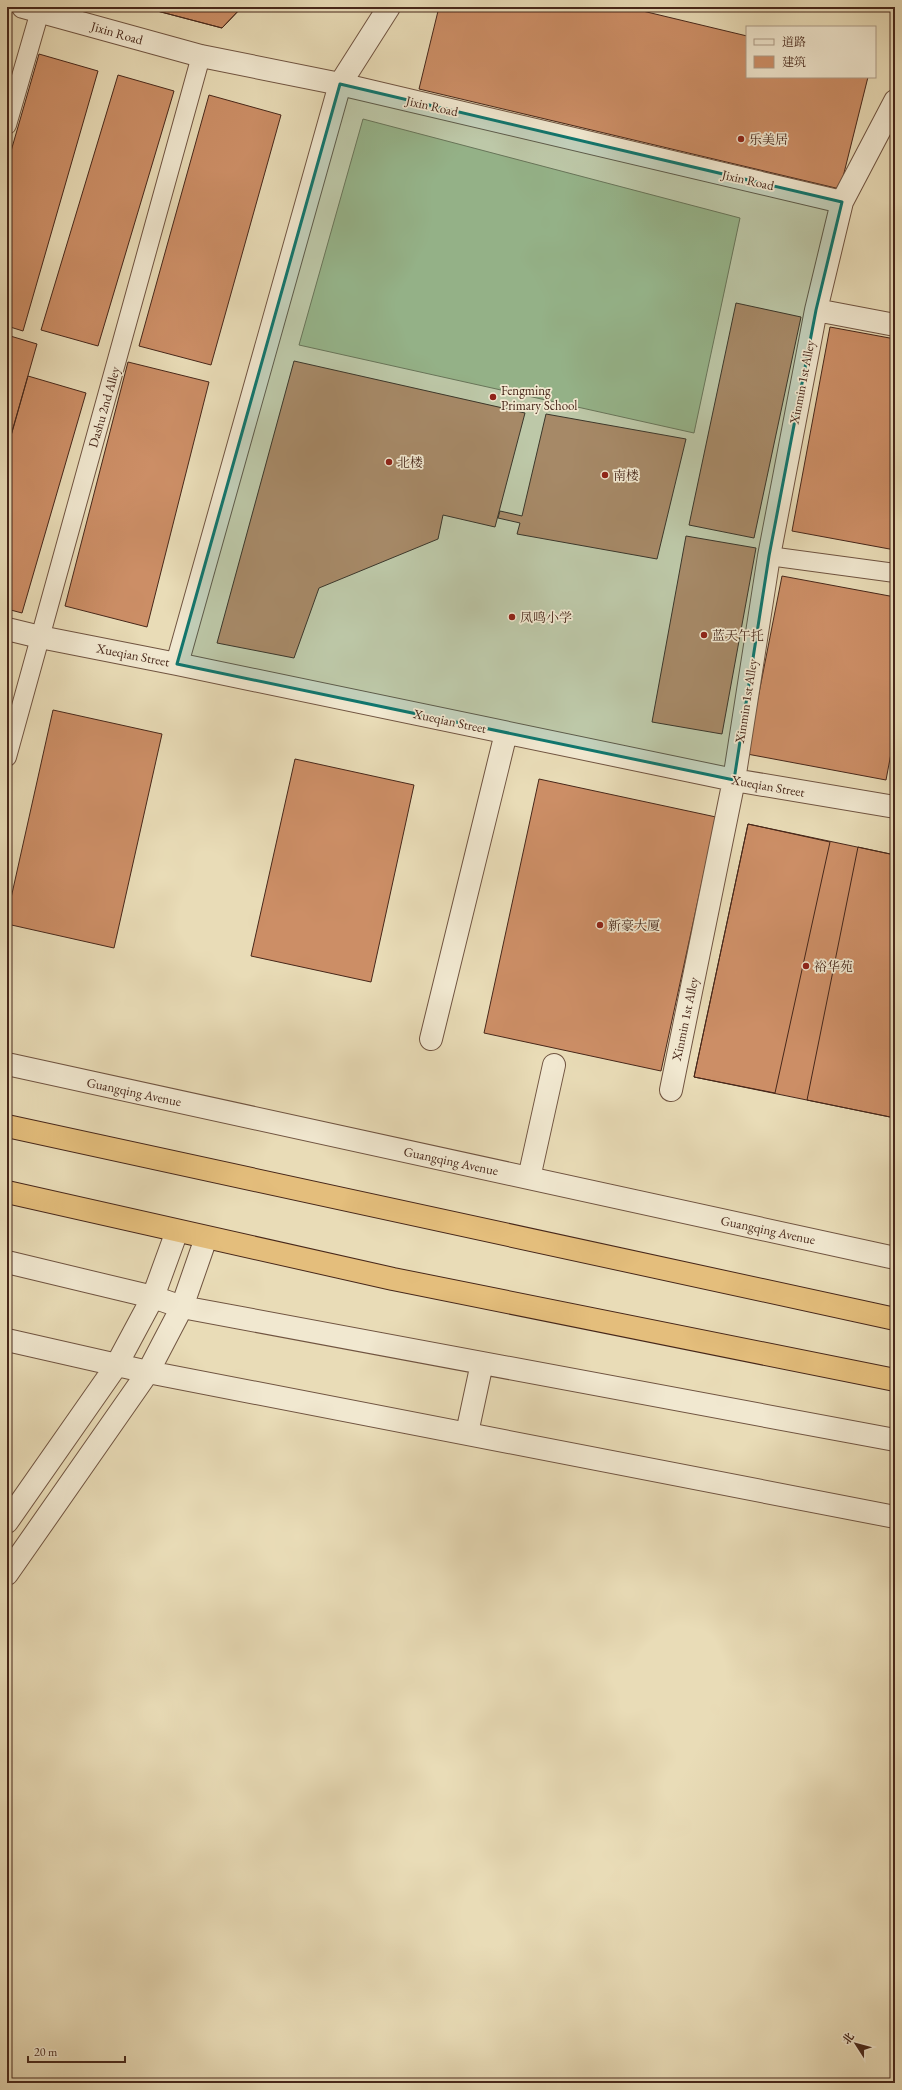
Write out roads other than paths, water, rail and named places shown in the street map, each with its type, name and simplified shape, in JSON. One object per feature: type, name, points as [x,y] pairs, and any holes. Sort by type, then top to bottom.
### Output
[{"type":"highway","points":[[7,1126],[895,1319]]},
{"type":"highway","points":[[7,1192],[392,1280],[895,1380]]},
{"type":"street","points":[[177,664],[340,84],[389,7]]},
{"type":"street","name":"Jixin Road","points":[[32,9],[201,56],[340,84],[842,202]]},
{"type":"street","name":"Xinmin 1st Alley","points":[[671,1090],[734,780],[769,556],[816,310],[842,202],[895,101]]},
{"type":"street","points":[[816,310],[895,325]]},
{"type":"street","name":"Xueqian Street","points":[[7,629],[734,780],[895,807]]},
{"type":"street","points":[[431,1039],[506,733]]},
{"type":"street","name":"Guangqing Avenue","points":[[7,1064],[895,1258]]},
{"type":"street","points":[[529,1178],[554,1065]]},
{"type":"street","points":[[7,1522],[116,1366],[152,1298],[177,1232]]},
{"type":"street","points":[[7,1574],[148,1372],[182,1307],[206,1238]]},
{"type":"street","points":[[7,1262],[152,1298],[182,1307],[895,1440]]},
{"type":"street","points":[[7,1340],[116,1366],[895,1517]]},
{"type":"street","points":[[467,1433],[482,1363]]},
{"type":"lane","points":[[7,125],[32,9]]},
{"type":"lane","name":"Dashu 2nd Alley","points":[[7,757],[201,56]]},
{"type":"lane","points":[[769,556],[895,573]]},
{"type":"place","name":"乐美居","points":[[741,139]]},
{"type":"place","name":"Fengming Primary School","points":[[493,397]]},
{"type":"place","name":"北楼","points":[[389,462]]},
{"type":"place","name":"南楼","points":[[605,475]]},
{"type":"place","name":"凤鸣小学","points":[[512,617]]},
{"type":"place","name":"蓝天午托","points":[[704,635]]},
{"type":"place","name":"新豪大厦","points":[[600,925]]},
{"type":"place","name":"裕华苑","points":[[806,966]]}]
